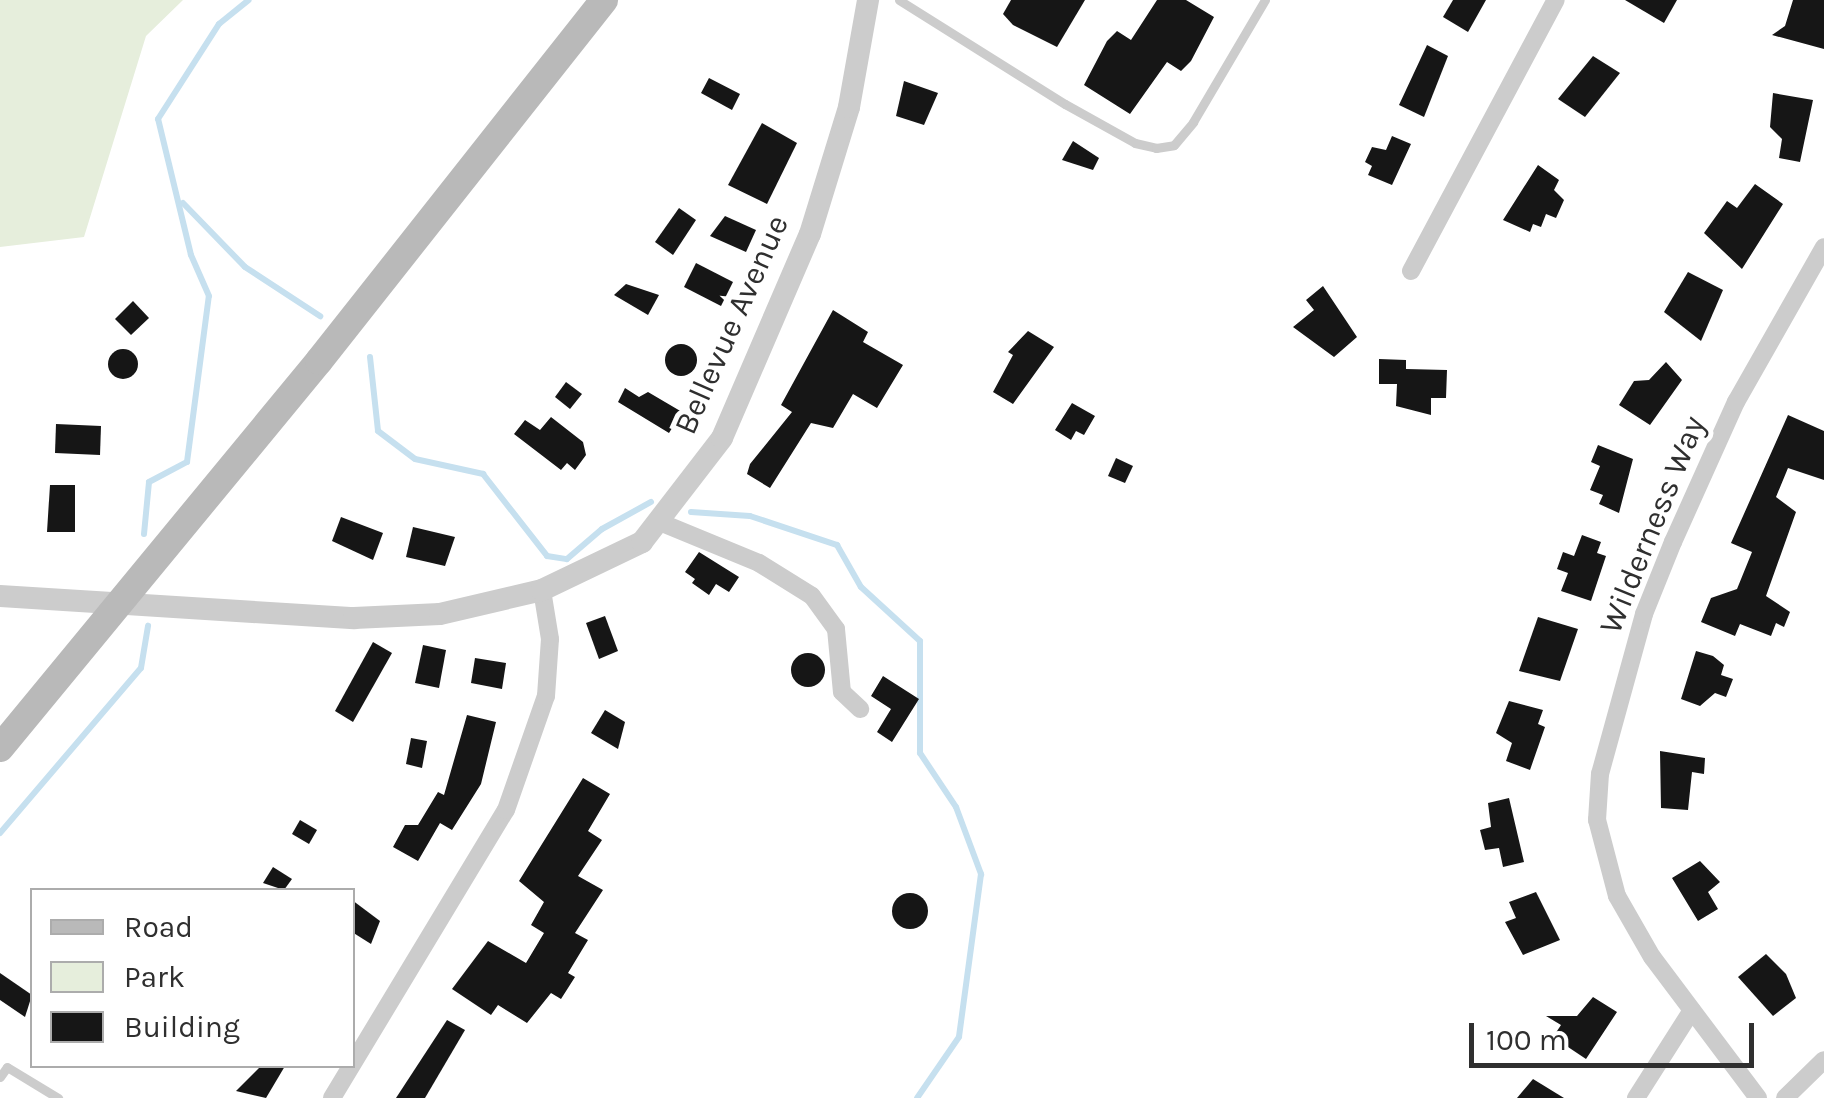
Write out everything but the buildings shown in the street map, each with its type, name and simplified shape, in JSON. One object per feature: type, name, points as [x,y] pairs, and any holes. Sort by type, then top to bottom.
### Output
[{"type":"main road","points":[[0,748],[121,604],[604,0]]},
{"type":"street","name":"Bellevue Avenue","points":[[0,596],[354,618],[440,614],[542,590],[616,559],[662,523],[722,438],[810,234],[849,107],[868,0]]},
{"type":"street","points":[[1412,271],[1556,0]]},
{"type":"street","name":"Wilderness Way","points":[[1758,1098],[1692,1010],[1617,896],[1597,820],[1600,774],[1644,614],[1673,542],[1736,402],[1824,247]]},
{"type":"street","points":[[662,523],[759,563],[812,596],[836,629],[842,692],[860,709]]},
{"type":"street","points":[[355,1060],[506,810],[546,696],[550,639],[542,590]]},
{"type":"street","points":[[1636,1098],[1692,1010]]},
{"type":"street","points":[[1784,1098],[1824,1060]]},
{"type":"street","points":[[332,1098],[350,1068]]},
{"type":"lane","points":[[899,0],[1065,104],[1136,144],[1156,148],[1174,145],[1193,122],[1265,0]]},
{"type":"lane","points":[[0,1077],[7,1066],[58,1098]]},
{"type":"green space","points":[[0,0],[183,0],[146,36],[84,237],[0,247]]},
{"type":"waterway","points":[[144,534],[149,482],[187,462],[209,296],[191,255],[158,119],[219,24],[249,0]]},
{"type":"waterway","points":[[183,203],[245,267],[320,316]]},
{"type":"waterway","points":[[370,357],[378,431],[415,459],[483,474],[547,556],[567,559],[602,529],[651,502]]},
{"type":"waterway","points":[[691,512],[750,516],[837,545],[861,587],[920,641],[920,753],[956,807],[981,874],[959,1037],[917,1098]]},
{"type":"waterway","points":[[0,833],[141,668],[148,626]]}]
